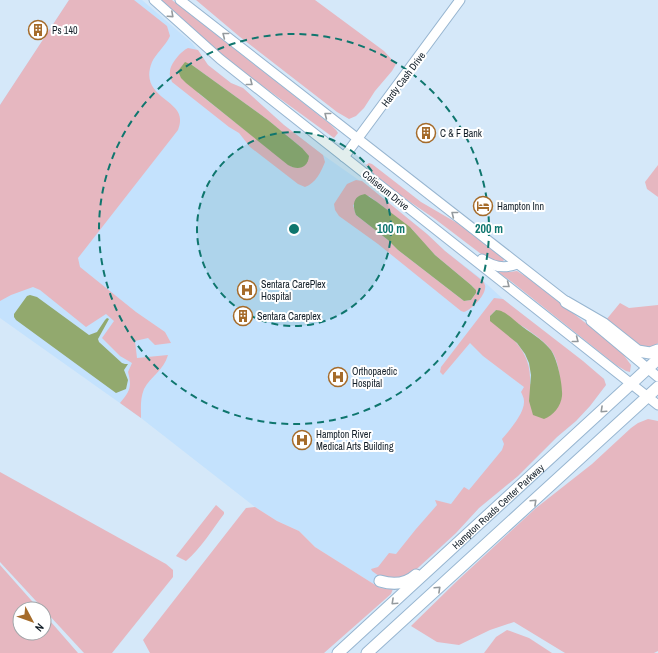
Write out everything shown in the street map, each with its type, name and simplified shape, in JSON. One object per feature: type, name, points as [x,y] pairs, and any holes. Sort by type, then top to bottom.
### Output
[{"type":"main road","points":[[566,302],[604,324],[638,351],[650,352],[658,350]]},
{"type":"main road","name":"Hampton Roads Center Parkway","points":[[338,653],[658,359]]},
{"type":"main road","name":"Hampton Roads Center Parkway","points":[[367,653],[658,386]]},
{"type":"main road","points":[[380,581],[396,584],[413,578],[472,523],[497,507]]},
{"type":"street","name":"Coliseum Drive","points":[[154,0],[220,59],[658,405]]},
{"type":"street","points":[[180,0],[620,344],[658,376]]},
{"type":"street","name":"Hardy Cash Drive","points":[[344,157],[460,0]]},
{"type":"street","points":[[396,198],[439,225],[489,264],[503,267],[518,264]]},
{"type":"shaded area","name":"Sentara CarePlex Hospital","points":[[69,0],[142,0],[192,43],[208,65],[231,83],[243,88],[284,125],[323,155],[373,190],[427,234],[445,251],[479,277],[503,299],[604,379],[606,385],[576,421],[557,437],[518,476],[479,508],[436,552],[393,589],[380,588],[315,547],[299,531],[277,521],[255,507],[141,418],[0,318],[0,105]]},
{"type":"shaded area","points":[[69,0],[134,0],[167,26],[170,36],[153,59],[149,74],[151,83],[155,90],[174,107],[179,114],[180,122],[178,130],[78,258],[80,267],[136,312],[165,332],[171,343],[155,345],[148,338],[135,341],[137,358],[168,355],[163,365],[144,389],[141,400],[141,418],[120,403],[129,389],[130,381],[128,372],[132,363],[120,356],[102,338],[114,321],[106,314],[86,327],[40,290],[33,287],[11,295],[0,301],[0,105]]},
{"type":"shaded area","points":[[161,0],[172,0],[330,124],[338,133],[334,138],[235,66]]},
{"type":"shaded area","points":[[196,0],[315,0],[384,51],[396,64],[364,108],[356,116],[349,119],[337,112],[240,37]]},
{"type":"shaded area","points":[[188,48],[198,50],[208,65],[231,83],[243,88],[284,125],[323,155],[325,162],[320,173],[312,183],[305,187],[298,184],[250,147],[239,133],[229,127],[172,82],[170,69],[176,58]],"holes":[[[192,65],[268,120],[302,148],[292,167],[198,93]]]},
{"type":"shaded area","points":[[185,62],[192,65],[268,120],[302,148],[309,156],[305,166],[295,168],[288,165],[186,83],[181,78],[178,71]]},
{"type":"shaded area","points":[[369,163],[421,202],[457,223],[502,257],[504,259],[503,262],[489,260],[435,219],[381,182],[366,165]]},
{"type":"shaded area","points":[[658,165],[658,197],[647,189],[645,182]]},
{"type":"shaded area","points":[[356,180],[362,181],[484,282],[485,286],[483,295],[477,302],[467,311],[461,311],[378,244],[339,216],[335,210],[334,204],[347,184]],"holes":[[[369,196],[412,229],[435,255],[476,290],[476,293],[471,300],[464,301],[398,250],[388,240],[356,215],[353,205]]]},
{"type":"shaded area","points":[[365,194],[410,227],[435,255],[476,290],[476,293],[471,300],[464,301],[398,250],[388,240],[356,215],[354,202],[358,197]]},
{"type":"shaded area","points":[[495,270],[510,272],[517,271],[528,278],[620,350],[631,365],[630,372],[616,365]]},
{"type":"shaded area","points":[[30,295],[37,297],[89,335],[97,332],[105,320],[107,318],[109,319],[98,339],[99,342],[122,363],[128,364],[124,370],[128,380],[126,389],[116,393],[16,320],[14,314],[27,296]]},
{"type":"shaded area","points":[[494,298],[503,299],[583,361],[604,379],[606,385],[576,421],[557,437],[518,476],[479,508],[456,533],[408,577],[393,579],[379,576],[371,569],[378,567],[389,553],[396,554],[437,505],[435,500],[451,504],[464,487],[469,490],[502,450],[504,444],[502,439],[516,422],[524,406],[524,400],[521,392],[524,387],[483,356],[470,343],[443,375],[440,372],[441,367]],"holes":[[[496,310],[535,335],[549,347],[557,363],[562,396],[530,384],[530,372],[524,353],[512,338],[490,316]]]},
{"type":"shaded area","points":[[620,303],[629,308],[658,305],[658,343],[654,346],[640,346],[606,320]]},
{"type":"shaded area","points":[[496,310],[502,311],[508,315],[543,342],[553,353],[562,385],[562,396],[558,407],[547,418],[544,419],[533,415],[529,401],[531,375],[529,363],[525,354],[517,343],[490,321],[490,316]]},
{"type":"shaded area","points":[[648,419],[658,421],[658,651],[654,653],[565,653],[514,622],[490,630],[459,645],[437,642],[411,626],[536,508],[592,464],[631,428]]},
{"type":"shaded area","points":[[0,472],[166,564],[173,570],[173,577],[112,653],[84,653],[52,618],[52,601],[36,601],[0,562]]},
{"type":"shaded area","points":[[216,505],[224,512],[224,514],[201,545],[186,561],[176,556]]},
{"type":"shaded area","points":[[255,507],[277,521],[299,531],[315,547],[380,588],[393,589],[391,594],[324,653],[150,653],[143,640],[246,508]]},
{"type":"shaded area","points":[[0,565],[32,601],[12,601],[12,641],[52,641],[52,623],[78,653],[0,653]]},
{"type":"shaded area","points":[[507,630],[529,638],[552,653],[484,653],[496,637]]},
{"type":"place","name":"Ps 140","points":[[38,30]]},
{"type":"place","name":"C & F Bank","points":[[426,133]]},
{"type":"place","name":"Hampton Inn","points":[[483,206]]},
{"type":"place","name":"Sentara CarePlex Hospital","points":[[247,290]]},
{"type":"place","name":"Sentara Careplex","points":[[243,316]]},
{"type":"place","name":"Orthopaedic Hospital","points":[[338,377]]},
{"type":"place","name":"Hampton River Medical Arts Building","points":[[302,440]]}]
